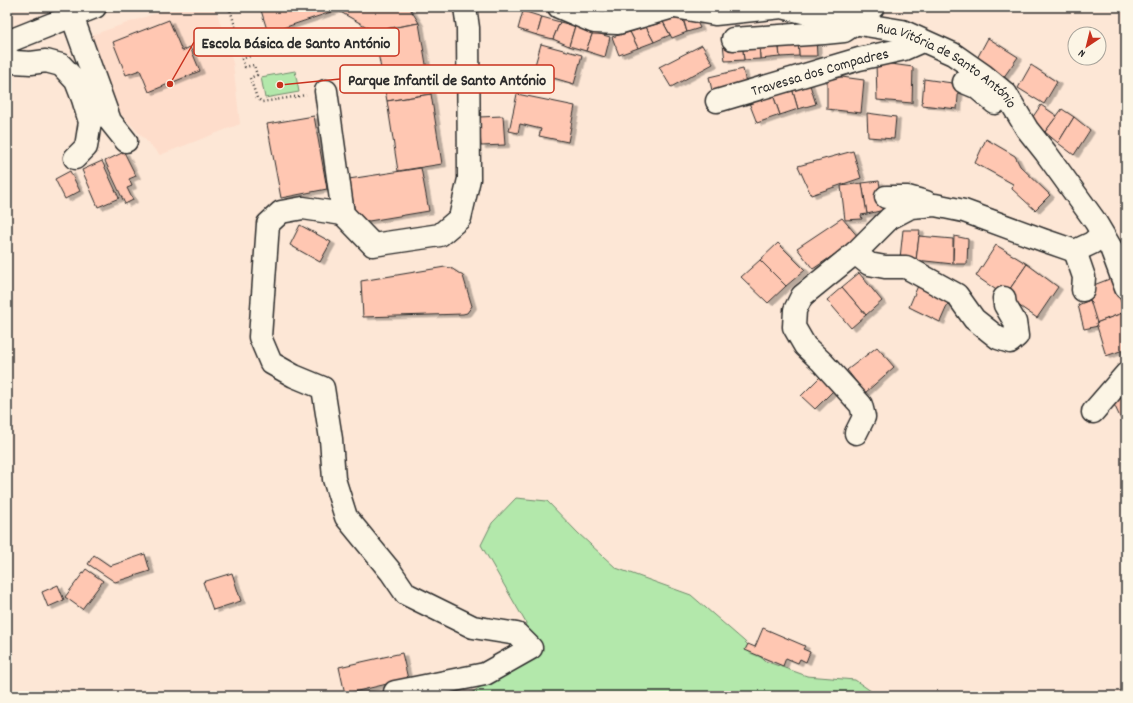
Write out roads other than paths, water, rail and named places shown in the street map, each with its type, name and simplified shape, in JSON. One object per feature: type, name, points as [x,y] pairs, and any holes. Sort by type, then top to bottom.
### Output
[{"type":"street","points":[[7,42],[95,7]]},
{"type":"street","points":[[326,91],[343,214],[372,245],[440,235],[460,218],[469,179],[468,28],[465,7]]},
{"type":"street","name":"Rua Vitória de Santo António","points":[[559,7],[594,22],[618,23],[674,7],[715,14],[782,8],[856,24],[902,31],[953,54],[983,75],[1006,94],[1027,129],[1095,221],[1090,243],[1111,248],[1126,288]]},
{"type":"street","points":[[834,19],[839,11],[873,7]]},
{"type":"street","points":[[72,16],[110,121],[126,142]]},
{"type":"street","points":[[733,39],[844,31],[856,24]]},
{"type":"street","name":"Travessa dos Compadres","points":[[717,101],[859,59],[904,49],[922,41]]},
{"type":"street","points":[[7,57],[14,62],[31,63],[46,61],[61,65],[76,81],[90,122],[86,147],[75,158]]},
{"type":"street","points":[[964,82],[976,87],[997,104],[1016,112]]},
{"type":"street","points":[[886,197],[908,197],[935,205],[964,210],[1042,240],[1090,243]]},
{"type":"street","points":[[1060,198],[1088,231],[1090,243],[1083,290]]},
{"type":"street","points":[[856,433],[864,417],[861,405],[822,362],[805,346],[794,328],[795,310],[802,296],[855,253],[890,218],[911,207],[935,205]]},
{"type":"street","points":[[343,214],[303,208],[281,212],[268,224],[260,337],[271,363],[294,376],[323,388],[331,439],[334,478],[346,517],[391,572],[406,594],[473,627],[517,634],[531,648],[485,674],[395,692]]},
{"type":"street","points":[[855,253],[869,264],[885,267],[906,267],[958,295],[974,319],[998,338],[1010,342],[1017,336],[1015,322],[1005,305],[1004,298]]},
{"type":"street","points":[[1093,412],[1126,374]]},
{"type":"place","name":"Escola Básica de Santo António","points":[[170,84]]},
{"type":"place","name":"Parque Infantil de Santo António","points":[[280,85]]}]
